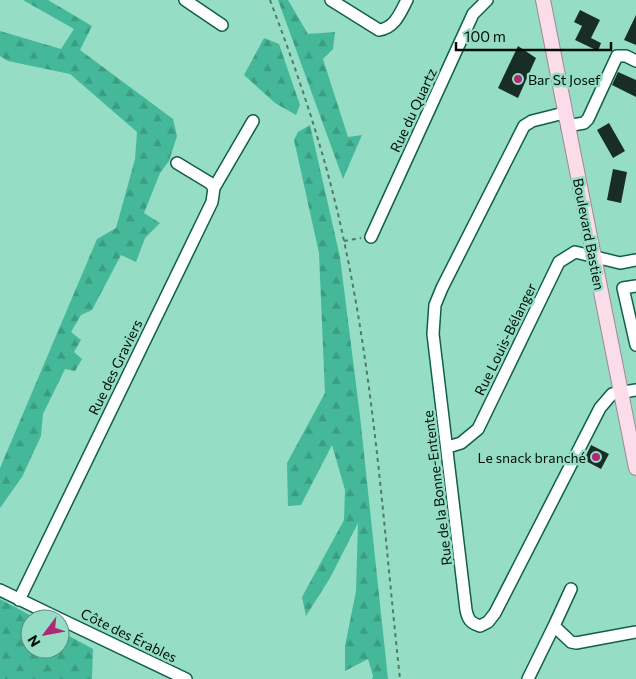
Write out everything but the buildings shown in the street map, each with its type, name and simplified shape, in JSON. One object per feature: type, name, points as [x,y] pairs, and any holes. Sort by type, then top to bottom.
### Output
[{"type":"main road","name":"Boulevard Bastien","points":[[542,0],[621,393],[630,409],[636,468]]},
{"type":"street","points":[[185,0],[222,25]]},
{"type":"street","points":[[331,0],[379,30],[387,29],[394,23],[407,0]]},
{"type":"street","name":"Rue du Quartz","points":[[366,237],[473,14],[486,0]]},
{"type":"street","name":"Rue de la Bonne-Entente","points":[[621,393],[612,394],[600,408],[495,613],[488,622],[480,626],[473,624],[467,618],[433,334],[435,305],[524,126],[532,120],[566,120],[584,123],[588,119],[617,56],[626,56],[636,61]]},
{"type":"street","name":"Rue des Graviers","points":[[19,600],[212,202],[214,188],[253,121]]},
{"type":"street","points":[[177,163],[204,177],[214,188]]},
{"type":"street","name":"Rue Louis-Bélanger","points":[[448,447],[461,444],[478,429],[559,262],[575,252],[620,263],[636,260]]},
{"type":"street","points":[[636,286],[623,288],[636,345]]},
{"type":"street","points":[[621,393],[636,390]]},
{"type":"street","points":[[528,679],[571,589]]},
{"type":"street","name":"Côte des Érables","points":[[0,590],[38,609]]},
{"type":"street","name":"Côte des Érables","points":[[70,624],[186,679]]},
{"type":"street","points":[[554,626],[571,642],[576,643],[636,632]]},
{"type":"path","points":[[270,0],[317,138],[344,241],[368,388],[400,679]]},
{"type":"path","points":[[344,241],[366,237]]},
{"type":"green space","points":[[23,0],[48,0],[92,26],[80,50],[173,119],[177,136],[169,161],[160,173],[144,213],[160,223],[145,238],[136,262],[121,255],[92,310],[81,315],[71,332],[81,340],[74,352],[82,359],[75,371],[65,369],[43,414],[41,436],[22,477],[0,508],[0,468],[97,239],[116,228],[135,159],[137,132],[70,74],[8,61],[0,56],[0,31],[61,49],[74,29]]},
{"type":"green space","points":[[278,0],[288,0],[308,34],[335,32],[333,49],[323,59],[348,137],[362,135],[343,179]]},
{"type":"green space","points":[[264,38],[279,44],[300,105],[296,115],[275,103],[244,75]]},
{"type":"green space","points":[[310,125],[340,257],[360,416],[388,679],[372,679],[373,676],[368,659],[345,671],[345,646],[356,591],[358,523],[330,578],[306,616],[302,597],[344,520],[345,490],[332,445],[301,505],[288,506],[287,463],[325,393],[319,253],[294,140],[298,132]]},
{"type":"green space","points":[[0,599],[20,610],[20,659],[70,659],[70,636],[93,649],[92,679],[0,679]]},
{"type":"place","name":"Bar St Josef","points":[[518,79]]},
{"type":"place","name":"Le snack branché","points":[[596,457]]}]
